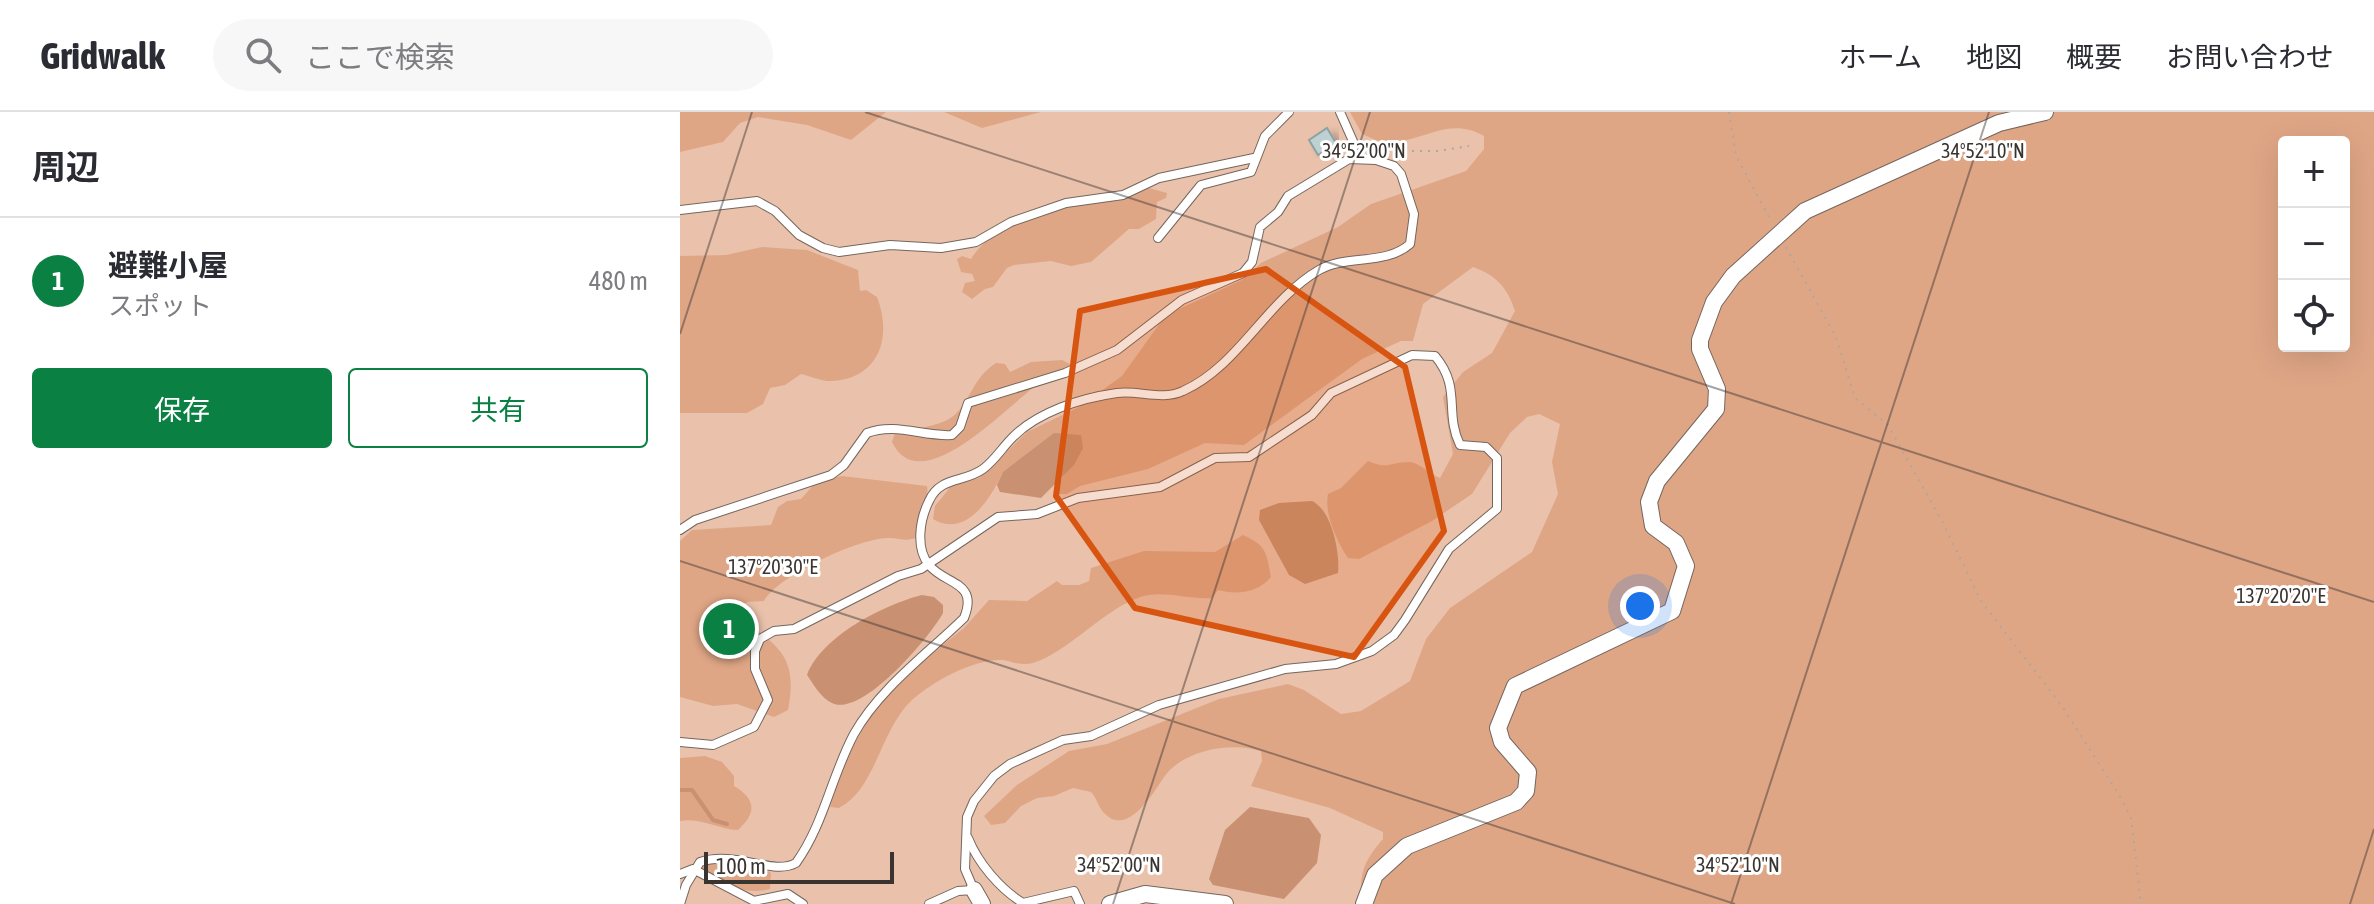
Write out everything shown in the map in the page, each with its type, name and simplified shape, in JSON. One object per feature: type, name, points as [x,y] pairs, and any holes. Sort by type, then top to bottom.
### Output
[{"type":"street","points":[[1364,904],[1375,875],[1407,846],[1516,802],[1526,791],[1528,772],[1502,742],[1498,728],[1515,686],[1672,611],[1686,566],[1676,543],[1658,531],[1651,520],[1653,489],[1716,409],[1714,376],[1700,349],[1714,302],[1733,276],[1805,211],[1886,171],[1999,123],[2045,112]]},
{"type":"street","points":[[1110,904],[1145,894],[1225,904]]},
{"type":"lane","points":[[1158,238],[1201,185],[1251,172],[1265,136],[1289,112]]},
{"type":"lane","points":[[1340,112],[1360,157]]},
{"type":"lane","points":[[680,530],[695,520],[831,475],[844,465],[867,433],[900,428],[929,435],[952,435],[960,427],[968,403],[1065,373],[1117,350],[1182,300],[1243,273],[1252,262],[1260,227],[1278,212],[1288,196],[1349,159],[1360,157],[1394,166],[1401,174],[1414,214],[1410,244],[1398,254],[1319,270],[1270,312],[1223,364],[1186,390],[1172,395],[1118,392],[1075,402],[1024,427],[982,470],[968,479],[948,481],[933,492],[921,523],[922,545],[928,565],[964,591],[968,599],[964,618],[871,709],[833,778],[819,825],[796,863],[778,867],[725,856],[700,862],[693,869],[680,874]]},
{"type":"lane","points":[[680,210],[757,201],[775,211],[799,235],[823,248],[839,252],[890,245],[941,248],[976,242],[1011,222],[1066,203],[1123,195],[1159,178],[1254,158]]},
{"type":"lane","points":[[680,742],[713,745],[754,727],[768,700],[755,669],[755,651],[760,639],[774,628],[789,630],[897,573],[928,565],[998,517],[1037,514],[1078,498],[1160,487],[1215,458],[1249,457],[1312,415],[1331,393],[1393,362],[1425,353],[1435,356],[1453,387],[1452,421],[1460,445],[1486,447],[1497,458],[1499,514],[1449,549],[1394,635],[1372,651],[1336,664],[1285,669],[1159,705],[1091,736],[1073,737],[1010,764],[994,776],[969,810],[965,869],[978,897]]},
{"type":"lane","points":[[966,834],[978,860],[1012,896],[1031,903],[1074,891],[1080,904]]},
{"type":"lane","points":[[680,904],[693,869]]},
{"type":"lane","points":[[693,869],[754,901],[788,894],[803,904]]},
{"type":"lane","points":[[929,904],[958,891],[978,897]]},
{"type":"path","points":[[1729,112],[1736,156],[1755,197],[1836,337],[1855,398],[1888,425],[1981,601],[2062,706],[2121,798],[2131,818],[2141,904]]},
{"type":"path","points":[[1385,151],[1438,151],[1469,146]]},
{"type":"highlighted area","points":[[1266,269],[1405,367],[1444,531],[1354,657],[1135,608],[1056,496],[1080,311]]},
{"type":"shaded area","points":[[680,112],[1550,112],[1625,454],[1389,904],[680,904]]},
{"type":"shaded area","points":[[680,112],[886,112],[851,140],[807,125],[758,117],[740,123],[723,142],[680,152]]},
{"type":"shaded area","points":[[944,112],[1041,112],[982,128]]},
{"type":"shaded area","points":[[1350,112],[2374,112],[2374,904],[1374,904],[1361,892],[1362,876],[1369,857],[1383,839],[1383,832],[1330,808],[1251,786],[1262,761],[1261,751],[1238,747],[1199,753],[1177,764],[1142,808],[1123,820],[1114,820],[1104,813],[1091,792],[1073,788],[1054,796],[1037,798],[1021,806],[1005,823],[991,825],[984,816],[1017,785],[1069,751],[1107,744],[1219,699],[1288,684],[1304,690],[1341,714],[1361,711],[1410,681],[1426,639],[1450,608],[1532,552],[1558,494],[1552,462],[1560,424],[1539,414],[1527,417],[1510,433],[1472,494],[1432,521],[1359,559],[1348,558],[1330,518],[1328,494],[1341,488],[1368,461],[1385,465],[1409,462],[1440,478],[1453,454],[1443,397],[1463,372],[1492,353],[1515,311],[1500,283],[1473,267],[1423,304],[1413,341],[1401,341],[1362,359],[1244,445],[1205,443],[1148,469],[1080,486],[1067,494],[1057,494],[1062,478],[1074,465],[1003,472],[984,504],[966,520],[945,524],[933,519],[935,506],[953,484],[979,478],[1027,432],[1079,407],[1122,376],[1160,323],[1179,309],[1242,280],[1261,263],[1338,227],[1371,204],[1466,171],[1484,149],[1484,136],[1459,128],[1399,141],[1377,140],[1362,134]]},
{"type":"shaded area","points":[[1149,188],[1167,193],[1166,198],[1157,202],[1156,219],[1139,229],[1129,229],[1091,262],[1071,266],[1051,261],[1014,265],[1007,268],[993,287],[972,299],[962,292],[965,283],[975,281],[972,274],[961,272],[957,259],[962,256],[971,259],[985,242],[1004,229],[1052,210]]},
{"type":"shaded area","points":[[762,247],[807,250],[858,270],[860,291],[866,290],[877,297],[881,311],[883,326],[878,352],[862,372],[849,378],[828,381],[801,374],[785,385],[770,388],[763,404],[747,413],[680,413],[680,256],[726,255]]},
{"type":"shaded area","points":[[1062,360],[1070,364],[1069,370],[1040,383],[988,426],[944,455],[923,461],[905,458],[892,442],[895,433],[952,417],[981,376],[996,363],[1005,364],[1010,372],[1031,362]]},
{"type":"shaded area","points":[[1054,433],[1081,435],[1083,448],[1074,465],[1041,498],[1000,492],[997,485],[1003,472]]},
{"type":"shaded area","points":[[842,476],[927,486],[918,537],[874,540],[839,552],[801,570],[772,591],[764,601],[747,602],[731,614],[738,635],[758,631],[783,656],[790,674],[788,710],[774,717],[737,704],[713,706],[680,697],[680,541],[692,530],[771,525],[778,507],[787,501],[801,499],[816,482]]},
{"type":"shaded area","points":[[1312,501],[1330,522],[1338,555],[1338,573],[1305,584],[1289,575],[1259,520],[1260,510],[1279,503]]},
{"type":"shaded area","points":[[1243,535],[1257,543],[1266,556],[1271,577],[1260,586],[1240,592],[1218,590],[1212,598],[1163,594],[1144,596],[1122,605],[1058,651],[1033,663],[992,660],[955,672],[912,700],[892,727],[862,787],[839,808],[830,807],[846,759],[873,711],[925,659],[964,628],[989,600],[1027,601],[1057,581],[1062,585],[1079,585],[1089,581],[1091,568],[1144,551],[1215,552]]},
{"type":"shaded area","points":[[922,595],[934,597],[943,605],[943,613],[894,673],[860,699],[845,704],[832,703],[824,698],[807,675],[826,647],[872,614]]},
{"type":"shaded area","points":[[705,756],[722,762],[734,776],[734,786],[750,801],[751,812],[738,830],[680,821],[680,758]]},
{"type":"shaded area","points":[[1250,807],[1309,818],[1321,835],[1317,863],[1284,899],[1213,885],[1209,879],[1225,830]]},
{"type":"shaded area","points":[[714,860],[761,867],[771,873],[770,889],[742,890],[700,868]]},
{"type":"building","points":[[1327,128],[1336,143],[1318,155],[1309,140]]},
{"type":"waterway","points":[[680,790],[692,790],[713,820],[727,824]]},
{"type":"place","name":"避難小屋","points":[[729,629]]}]
